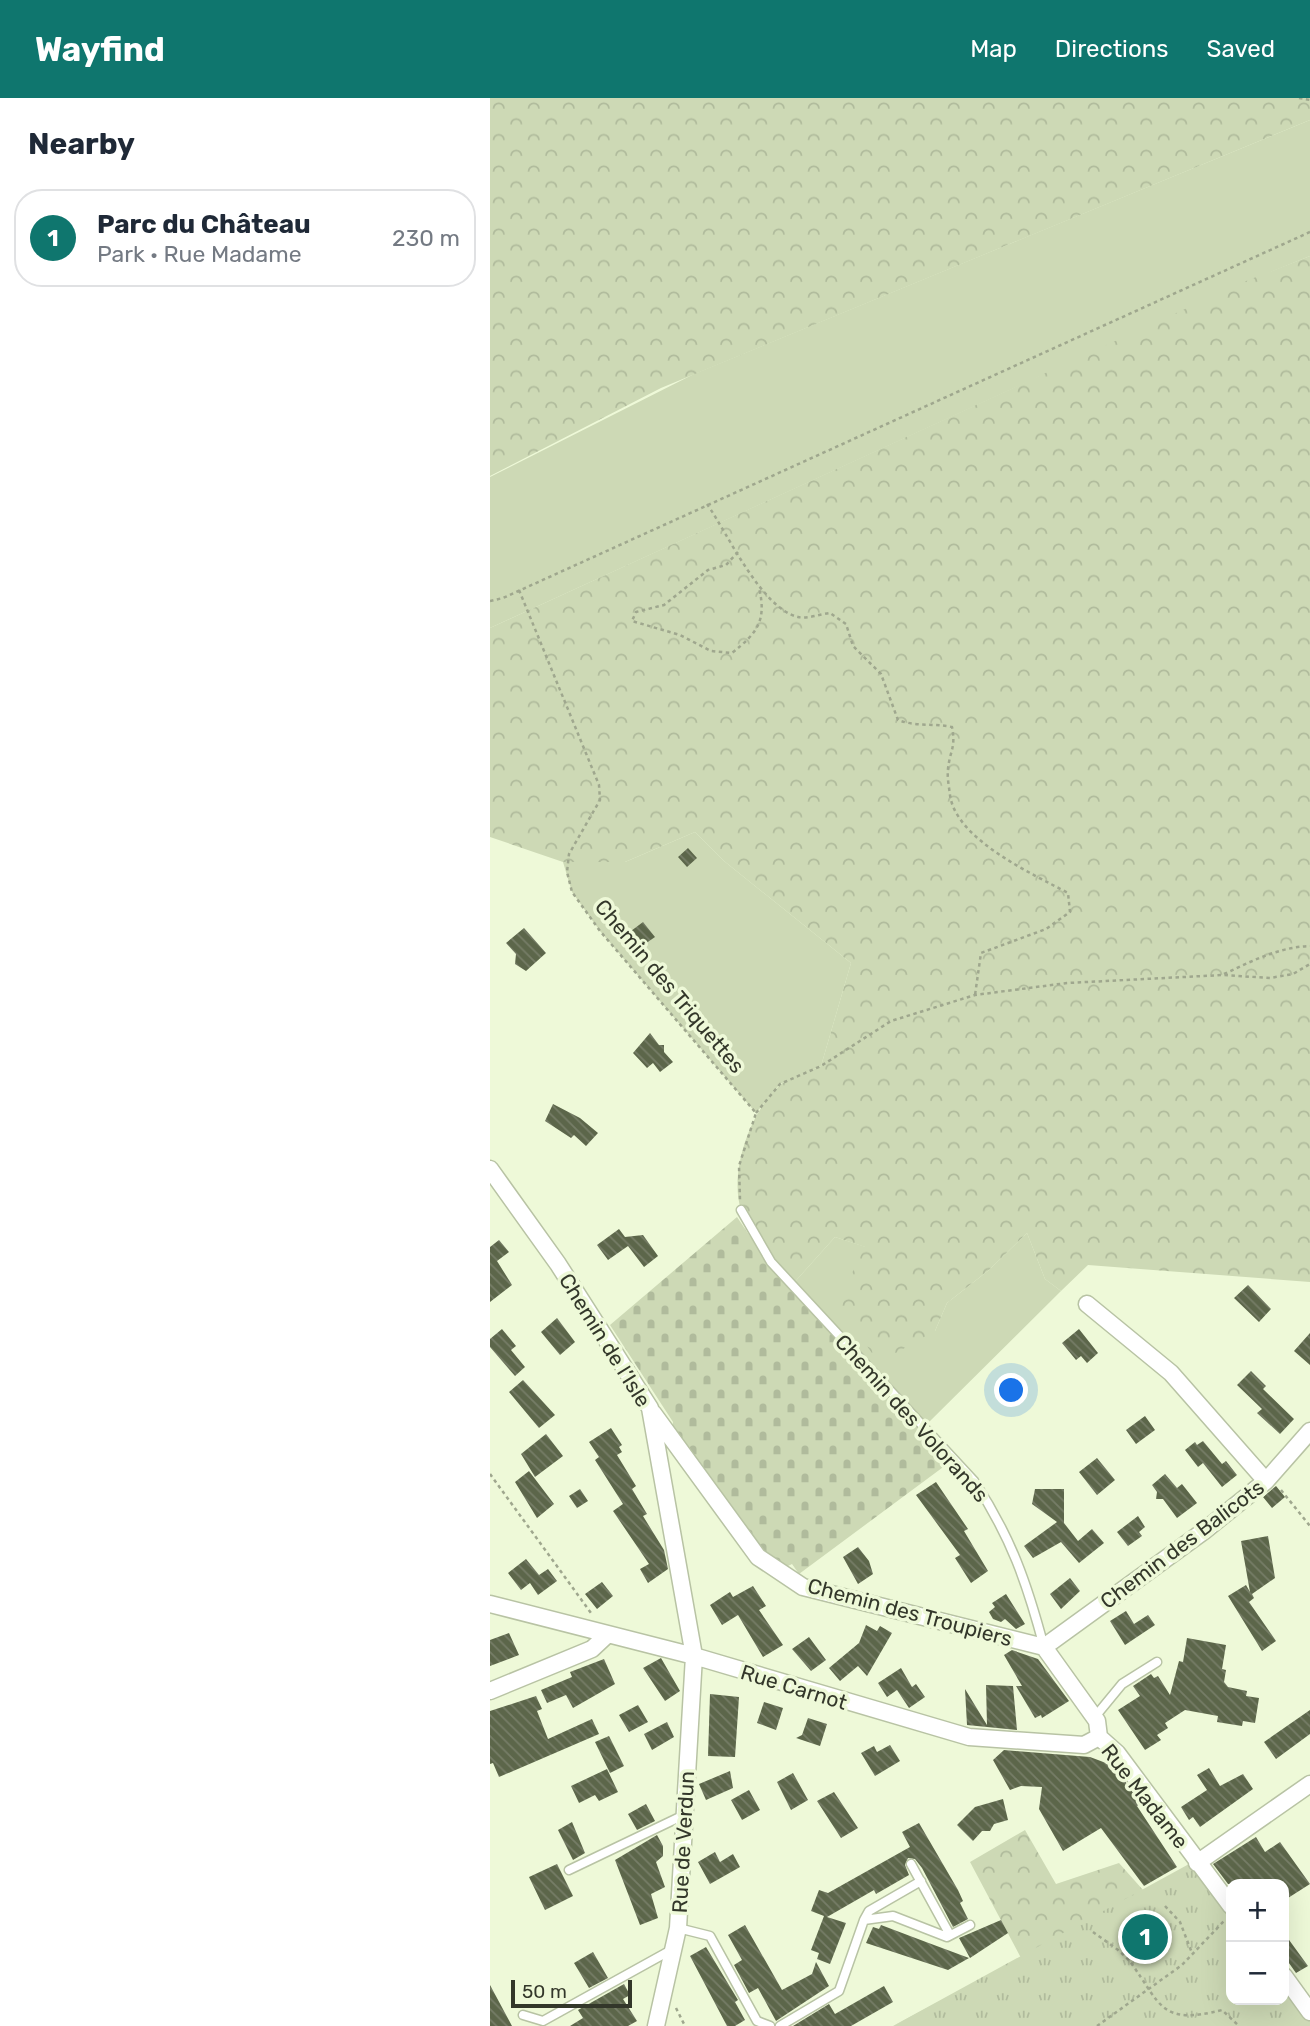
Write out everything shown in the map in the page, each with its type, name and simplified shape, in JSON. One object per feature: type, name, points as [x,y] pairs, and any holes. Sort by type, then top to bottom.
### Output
[{"type":"street","name":"Chemin de l’Isle","points":[[490,1170],[565,1274],[650,1408],[694,1656]]},
{"type":"street","points":[[1087,1304],[1171,1373],[1268,1479]]},
{"type":"street","name":"Chemin des Troupiers","points":[[650,1408],[758,1557],[803,1587],[1044,1647]]},
{"type":"street","name":"Chemin des Balicots","points":[[1044,1647],[1204,1531],[1268,1479],[1310,1431]]},
{"type":"street","name":"Rue Carnot","points":[[490,1604],[694,1656],[969,1737],[1083,1745],[1099,1737]]},
{"type":"street","points":[[490,1691],[592,1649],[607,1635]]},
{"type":"street","name":"Rue Madame","points":[[1044,1647],[1094,1718],[1099,1737],[1117,1753],[1226,1900]]},
{"type":"street","name":"Rue de Verdun","points":[[656,2026],[678,1927],[694,1656]]},
{"type":"street","points":[[1197,1863],[1310,1784]]},
{"type":"street","points":[[1289,1983],[1310,2012]]},
{"type":"lane","name":"Chemin des Volorands","points":[[741,1210],[771,1262],[974,1482],[998,1518],[1026,1579],[1044,1647]]},
{"type":"lane","points":[[1094,1718],[1122,1684],[1157,1662]]},
{"type":"lane","points":[[569,1870],[684,1815]]},
{"type":"lane","points":[[911,1864],[950,1935]]},
{"type":"lane","points":[[780,2026],[839,1991],[869,1911],[921,1881]]},
{"type":"lane","points":[[864,1920],[893,1916],[950,1935],[970,1924]]},
{"type":"lane","points":[[678,1927],[710,1936],[757,2021],[770,2026]]},
{"type":"lane","points":[[523,2015],[543,2021],[673,1949]]},
{"type":"path","points":[[1299,98],[1310,100]]},
{"type":"path","points":[[490,601],[1310,232]]},
{"type":"path","points":[[707,504],[758,585],[776,606],[799,617],[830,613],[845,624],[853,646],[881,674],[898,720],[919,727],[938,724],[952,727],[956,745],[948,768],[951,800],[972,832],[1016,865],[1068,893],[1070,912],[1054,924],[981,953],[975,995]]},
{"type":"path","points":[[738,552],[726,565],[708,570],[664,605],[636,612],[632,621],[673,632],[711,650],[732,653],[749,639],[760,624],[763,606],[758,585]]},
{"type":"path","name":"Chemin des Triquettes","points":[[519,590],[599,785],[600,800],[569,854],[567,872],[572,892],[600,931],[756,1113]]},
{"type":"path","points":[[1223,975],[1262,956],[1296,946],[1310,946]]},
{"type":"path","points":[[741,1210],[739,1166],[756,1113],[780,1084],[821,1066],[891,1021],[975,995],[1066,983],[1223,975],[1270,978],[1293,974],[1310,964]]},
{"type":"path","points":[[490,1474],[591,1614]]},
{"type":"path","points":[[1268,1479],[1310,1526]]},
{"type":"path","points":[[1165,1906],[1180,1922],[1192,1952]]},
{"type":"path","points":[[1097,2026],[1182,1965],[1226,1920]]},
{"type":"path","points":[[1093,1931],[1130,1962],[1145,1990],[1167,2019]]},
{"type":"path","points":[[1203,2021],[1222,2010],[1239,2026]]},
{"type":"green space","points":[[490,98],[1310,98],[1310,120],[661,388],[490,476]]},
{"type":"green space","points":[[1310,120],[1310,256],[1246,282],[490,628],[490,477],[694,374]]},
{"type":"green space","points":[[1310,256],[1310,1282],[1088,1265],[1061,1291],[1045,1279],[1027,1233],[989,1270],[947,1303],[935,1331],[894,1354],[876,1359],[837,1303],[865,1247],[835,1237],[792,1285],[771,1260],[744,1218],[738,1195],[740,1161],[745,1144],[751,1127],[768,1098],[782,1083],[821,1066],[851,963],[724,861],[695,832],[625,862],[563,862],[490,837],[490,628],[1246,281]]},
{"type":"green space","points":[[695,832],[724,861],[851,963],[821,1066],[780,1084],[756,1113],[600,931],[572,892],[563,862],[625,862]]},
{"type":"green space","points":[[737,1217],[771,1267],[950,1462],[799,1574],[792,1564],[786,1567],[765,1555],[672,1430],[673,1422],[610,1325]]},
{"type":"green space","points":[[1027,1233],[1045,1279],[1061,1291],[924,1427],[792,1285],[835,1237],[866,1247],[935,1331],[947,1303],[989,1270]]},
{"type":"green space","points":[[1025,1830],[1056,1884],[1119,1863],[1143,1890],[1147,1902],[893,2026],[1021,1958],[970,1862]]},
{"type":"green space","points":[[1189,1864],[1226,1909],[1226,2005],[1289,2005],[1289,1989],[1310,2016],[1310,2026],[893,2026]]},
{"type":"building","points":[[688,848],[697,858],[687,867],[678,857]]},
{"type":"building","points":[[643,922],[655,937],[642,946],[631,931]]},
{"type":"building","points":[[524,928],[546,953],[526,971],[515,964],[516,954],[506,943]]},
{"type":"building","points":[[650,1033],[659,1045],[664,1045],[664,1052],[673,1062],[660,1072],[653,1063],[647,1068],[633,1053]]},
{"type":"building","points":[[553,1104],[580,1118],[598,1133],[586,1146],[574,1135],[571,1138],[545,1121]]},
{"type":"building","points":[[619,1229],[625,1237],[643,1235],[658,1256],[644,1267],[628,1246],[608,1260],[597,1245]]},
{"type":"building","points":[[499,1240],[509,1252],[497,1261],[512,1285],[490,1302],[490,1247]]},
{"type":"building","points":[[1248,1285],[1271,1309],[1259,1322],[1234,1298]]},
{"type":"building","points":[[557,1318],[575,1342],[560,1355],[541,1332]]},
{"type":"building","points":[[502,1329],[516,1346],[511,1350],[525,1367],[515,1376],[490,1347],[490,1339]]},
{"type":"building","points":[[1079,1329],[1098,1353],[1087,1363],[1081,1356],[1076,1360],[1062,1343]]},
{"type":"building","points":[[1310,1333],[1310,1365],[1294,1351]]},
{"type":"building","points":[[1251,1371],[1266,1386],[1263,1389],[1294,1419],[1280,1434],[1257,1413],[1262,1409],[1237,1385]]},
{"type":"building","points":[[523,1380],[555,1415],[539,1428],[509,1392]]},
{"type":"building","points":[[1145,1416],[1155,1430],[1136,1444],[1126,1430]]},
{"type":"building","points":[[611,1428],[622,1445],[619,1447],[622,1452],[617,1455],[636,1486],[632,1489],[647,1514],[643,1516],[664,1550],[668,1569],[648,1583],[640,1569],[649,1564],[613,1511],[623,1504],[595,1460],[599,1457],[589,1442]]},
{"type":"building","points":[[546,1434],[563,1456],[535,1477],[521,1454]]},
{"type":"building","points":[[1203,1441],[1222,1464],[1226,1461],[1237,1475],[1222,1487],[1203,1463],[1198,1467],[1185,1450],[1195,1442],[1197,1445]]},
{"type":"building","points":[[1097,1458],[1115,1480],[1097,1495],[1079,1472]]},
{"type":"building","points":[[529,1471],[554,1504],[537,1518],[515,1482]]},
{"type":"building","points":[[1165,1474],[1177,1488],[1182,1484],[1197,1503],[1177,1518],[1163,1499],[1156,1499],[1157,1492],[1152,1485]]},
{"type":"building","points":[[936,1482],[968,1529],[964,1531],[988,1571],[971,1583],[955,1558],[960,1555],[916,1495]]},
{"type":"building","points":[[1276,1486],[1285,1497],[1272,1508],[1263,1497]]},
{"type":"building","points":[[580,1489],[588,1501],[577,1508],[569,1496]]},
{"type":"building","points":[[1035,1489],[1064,1489],[1064,1523],[1078,1541],[1092,1529],[1104,1543],[1079,1563],[1061,1542],[1033,1558],[1024,1546],[1057,1522],[1032,1504]]},
{"type":"building","points":[[1138,1516],[1145,1527],[1139,1532],[1142,1536],[1128,1546],[1117,1532]]},
{"type":"building","points":[[1268,1536],[1275,1578],[1252,1594],[1254,1598],[1249,1602],[1276,1641],[1262,1651],[1228,1596],[1246,1585],[1250,1592],[1241,1541]]},
{"type":"building","points":[[858,1547],[869,1561],[873,1574],[858,1584],[843,1557]]},
{"type":"building","points":[[526,1559],[539,1575],[548,1569],[557,1581],[538,1595],[530,1583],[521,1590],[508,1573]]},
{"type":"building","points":[[1070,1578],[1080,1591],[1061,1609],[1050,1594]]},
{"type":"building","points":[[602,1582],[613,1596],[597,1609],[585,1594]]},
{"type":"building","points":[[753,1586],[766,1606],[759,1610],[783,1645],[763,1657],[738,1615],[722,1625],[710,1605],[730,1592],[733,1597]]},
{"type":"building","points":[[1006,1594],[1025,1624],[1016,1629],[1005,1619],[1001,1622],[993,1619],[989,1612],[995,1607],[992,1603]]},
{"type":"building","points":[[1126,1611],[1134,1624],[1148,1615],[1155,1625],[1125,1645],[1110,1621]]},
{"type":"building","points":[[866,1625],[877,1631],[880,1626],[892,1633],[867,1676],[858,1666],[840,1681],[829,1668],[859,1643]]},
{"type":"building","points":[[509,1633],[519,1655],[490,1666],[490,1640]]},
{"type":"building","points":[[809,1637],[826,1660],[811,1671],[792,1649]]},
{"type":"building","points":[[1187,1638],[1226,1645],[1222,1669],[1226,1670],[1224,1682],[1228,1687],[1247,1691],[1246,1696],[1259,1698],[1255,1723],[1243,1721],[1242,1726],[1217,1722],[1218,1716],[1185,1710],[1165,1723],[1168,1728],[1157,1735],[1161,1740],[1145,1750],[1118,1710],[1140,1696],[1133,1686],[1151,1674],[1154,1678],[1158,1676],[1170,1695],[1179,1661],[1183,1662]]},
{"type":"building","points":[[1012,1650],[1038,1659],[1069,1701],[1042,1718],[1041,1715],[1035,1718],[1016,1686],[1022,1686],[1004,1655]]},
{"type":"building","points":[[661,1658],[680,1691],[665,1701],[643,1668]]},
{"type":"building","points":[[604,1659],[615,1684],[573,1708],[566,1695],[547,1703],[541,1690],[572,1677],[570,1672]]},
{"type":"building","points":[[901,1668],[912,1687],[916,1684],[925,1697],[909,1708],[897,1690],[887,1697],[878,1683]]},
{"type":"building","points":[[986,1685],[1013,1686],[1017,1730],[967,1725],[965,1689],[987,1725]]},
{"type":"building","points":[[710,1694],[739,1697],[735,1757],[708,1756]]},
{"type":"building","points":[[536,1696],[542,1709],[537,1711],[548,1739],[592,1719],[599,1734],[499,1777],[493,1763],[490,1764],[490,1711]]},
{"type":"building","points":[[764,1702],[783,1708],[776,1730],[757,1723]]},
{"type":"building","points":[[638,1705],[648,1722],[629,1732],[619,1715]]},
{"type":"building","points":[[1310,1710],[1310,1734],[1276,1759],[1264,1742]]},
{"type":"building","points":[[808,1718],[827,1724],[820,1746],[796,1738],[802,1735]]},
{"type":"building","points":[[667,1722],[674,1737],[652,1750],[644,1734]]},
{"type":"building","points":[[609,1736],[624,1766],[610,1773],[595,1742]]},
{"type":"building","points":[[890,1745],[900,1761],[875,1776],[861,1753],[874,1746],[877,1752]]},
{"type":"building","points":[[1004,1750],[1090,1757],[1114,1766],[1141,1803],[1137,1806],[1177,1867],[1144,1886],[1101,1828],[1063,1851],[1039,1809],[1042,1787],[1021,1786],[1010,1790],[993,1760]]},
{"type":"building","points":[[1209,1768],[1220,1786],[1243,1774],[1253,1789],[1200,1827],[1193,1817],[1189,1820],[1181,1807],[1207,1790],[1197,1775]]},
{"type":"building","points":[[607,1769],[618,1792],[599,1801],[595,1795],[579,1803],[571,1786]]},
{"type":"building","points":[[730,1771],[733,1788],[706,1800],[699,1784]]},
{"type":"building","points":[[793,1773],[808,1800],[791,1810],[777,1782]]},
{"type":"building","points":[[749,1790],[760,1810],[742,1820],[731,1800]]},
{"type":"building","points":[[834,1792],[858,1828],[841,1838],[817,1801]]},
{"type":"building","points":[[1003,1799],[1008,1820],[994,1824],[990,1831],[982,1831],[973,1841],[957,1825],[975,1807]]},
{"type":"building","points":[[646,1804],[655,1821],[637,1830],[628,1814]]},
{"type":"building","points":[[572,1822],[585,1853],[573,1860],[558,1830]]},
{"type":"building","points":[[919,1823],[958,1890],[963,1901],[960,1903],[968,1919],[953,1927],[922,1868],[915,1859],[908,1858],[905,1865],[909,1875],[876,1894],[874,1890],[827,1917],[846,1923],[830,1964],[817,1959],[819,1953],[811,1950],[824,1916],[811,1911],[819,1890],[828,1893],[910,1847],[902,1832]]},
{"type":"building","points":[[657,1835],[663,1846],[663,1856],[656,1862],[665,1887],[651,1894],[658,1918],[640,1925],[615,1860]]},
{"type":"building","points":[[1256,1837],[1265,1852],[1280,1842],[1310,1884],[1289,1897],[1289,1879],[1226,1879],[1226,1881],[1213,1864]]},
{"type":"building","points":[[715,1852],[720,1862],[733,1854],[740,1867],[710,1884],[698,1862]]},
{"type":"building","points":[[557,1864],[573,1896],[545,1910],[529,1877]]},
{"type":"building","points":[[1001,1920],[1008,1933],[970,1958],[959,1938]]},
{"type":"building","points":[[745,1925],[782,1990],[812,1974],[816,1962],[829,1986],[776,2021],[758,1988],[749,1993],[734,1965],[742,1960],[728,1935]]},
{"type":"building","points":[[881,1925],[969,1958],[948,1970],[866,1943],[873,1927],[879,1929]]},
{"type":"building","points":[[1289,1940],[1308,1966],[1296,1973],[1289,1963]]},
{"type":"building","points":[[706,1947],[738,2000],[735,2002],[745,2020],[735,2026],[727,2026],[690,1956]]},
{"type":"building","points":[[593,1952],[608,1978],[589,1988],[574,1963]]},
{"type":"building","points":[[624,1984],[630,1995],[623,1999],[637,2021],[628,2026],[570,2026],[583,2018],[578,2010]]},
{"type":"building","points":[[490,1985],[512,2026],[490,2026]]},
{"type":"building","points":[[884,1986],[893,2002],[851,2026],[793,2026],[829,2004],[835,2014]]},
{"type":"place","name":"Parc du Château","points":[[1145,1937]]}]
